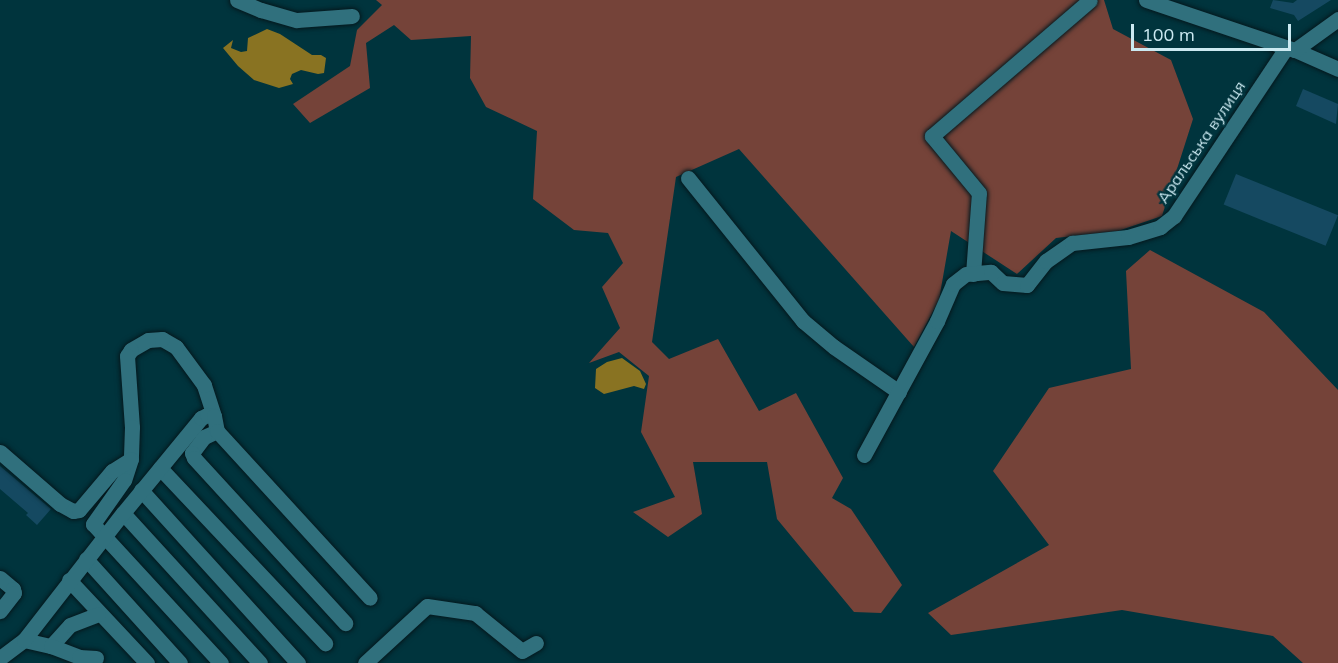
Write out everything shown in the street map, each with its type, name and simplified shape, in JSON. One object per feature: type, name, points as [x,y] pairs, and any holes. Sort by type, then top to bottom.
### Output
[{"type":"street","points":[[237,0],[264,5],[297,20],[352,16]]},
{"type":"street","points":[[864,455],[937,321],[953,284],[966,274],[973,273],[979,193],[932,135],[1090,0]]},
{"type":"street","points":[[1146,0],[1290,49],[1338,69]]},
{"type":"street","points":[[1290,49],[1338,19]]},
{"type":"street","name":"Аральська вулиця","points":[[973,273],[991,272],[1003,283],[1027,285],[1046,261],[1072,243],[1128,237],[1160,227],[1174,216],[1290,49]]},
{"type":"street","points":[[688,178],[803,321],[834,347],[899,392]]},
{"type":"street","points":[[221,663],[93,524],[124,480],[131,459],[132,427],[127,356],[141,342],[162,339],[176,347],[204,385],[216,423],[370,598]]},
{"type":"street","points":[[0,658],[24,640],[69,580],[201,418],[216,423]]},
{"type":"street","points":[[216,423],[192,453],[194,458],[345,623]]},
{"type":"street","points":[[0,452],[60,504],[68,509],[79,510],[112,471],[131,459]]},
{"type":"street","points":[[160,468],[325,643]]},
{"type":"street","points":[[141,490],[298,663]]},
{"type":"street","points":[[123,513],[260,663]]},
{"type":"street","points":[[86,559],[180,663]]},
{"type":"street","points":[[0,578],[13,589],[12,598],[0,611]]},
{"type":"street","points":[[69,580],[98,614],[147,663]]},
{"type":"street","points":[[365,663],[427,606],[475,613],[522,651],[536,643]]},
{"type":"street","points":[[51,646],[70,625],[98,614]]},
{"type":"street","points":[[24,640],[51,646],[79,657],[96,658]]},
{"type":"shaded area","points":[[376,0],[1104,0],[1113,29],[1171,60],[1193,119],[1162,216],[1118,231],[1056,238],[1017,274],[951,231],[939,300],[914,347],[739,149],[676,177],[652,342],[669,359],[718,339],[759,411],[796,393],[843,478],[832,498],[851,509],[902,585],[881,613],[854,612],[777,519],[767,462],[693,462],[702,514],[668,537],[633,512],[675,497],[641,432],[649,376],[619,352],[589,363],[620,328],[602,287],[623,263],[608,233],[574,230],[533,199],[537,131],[486,107],[470,78],[471,36],[411,40],[394,25],[366,43],[370,88],[310,123],[293,104],[350,66],[357,30],[382,5]]},
{"type":"shaded area","points":[[267,29],[280,34],[312,55],[321,55],[326,58],[324,73],[301,70],[292,74],[290,79],[293,84],[279,88],[254,80],[223,48],[233,40],[231,48],[241,52],[247,51],[248,38]]},
{"type":"shaded area","points":[[1150,250],[1264,312],[1338,390],[1338,663],[1303,663],[1273,636],[1122,610],[951,635],[928,613],[1049,545],[993,471],[1049,388],[1131,369],[1126,271]]},
{"type":"shaded area","points":[[622,358],[640,371],[646,384],[644,389],[634,386],[604,394],[595,388],[596,369],[607,362]]},
{"type":"building","points":[[1273,0],[1293,3],[1297,0],[1331,0],[1298,21],[1294,15],[1270,8]]},
{"type":"building","points":[[1303,89],[1338,104],[1336,124],[1296,106]]},
{"type":"building","points":[[1236,174],[1338,215],[1326,246],[1224,205]]},
{"type":"building","points":[[0,466],[51,509],[37,525],[26,515],[28,513],[0,489]]}]
